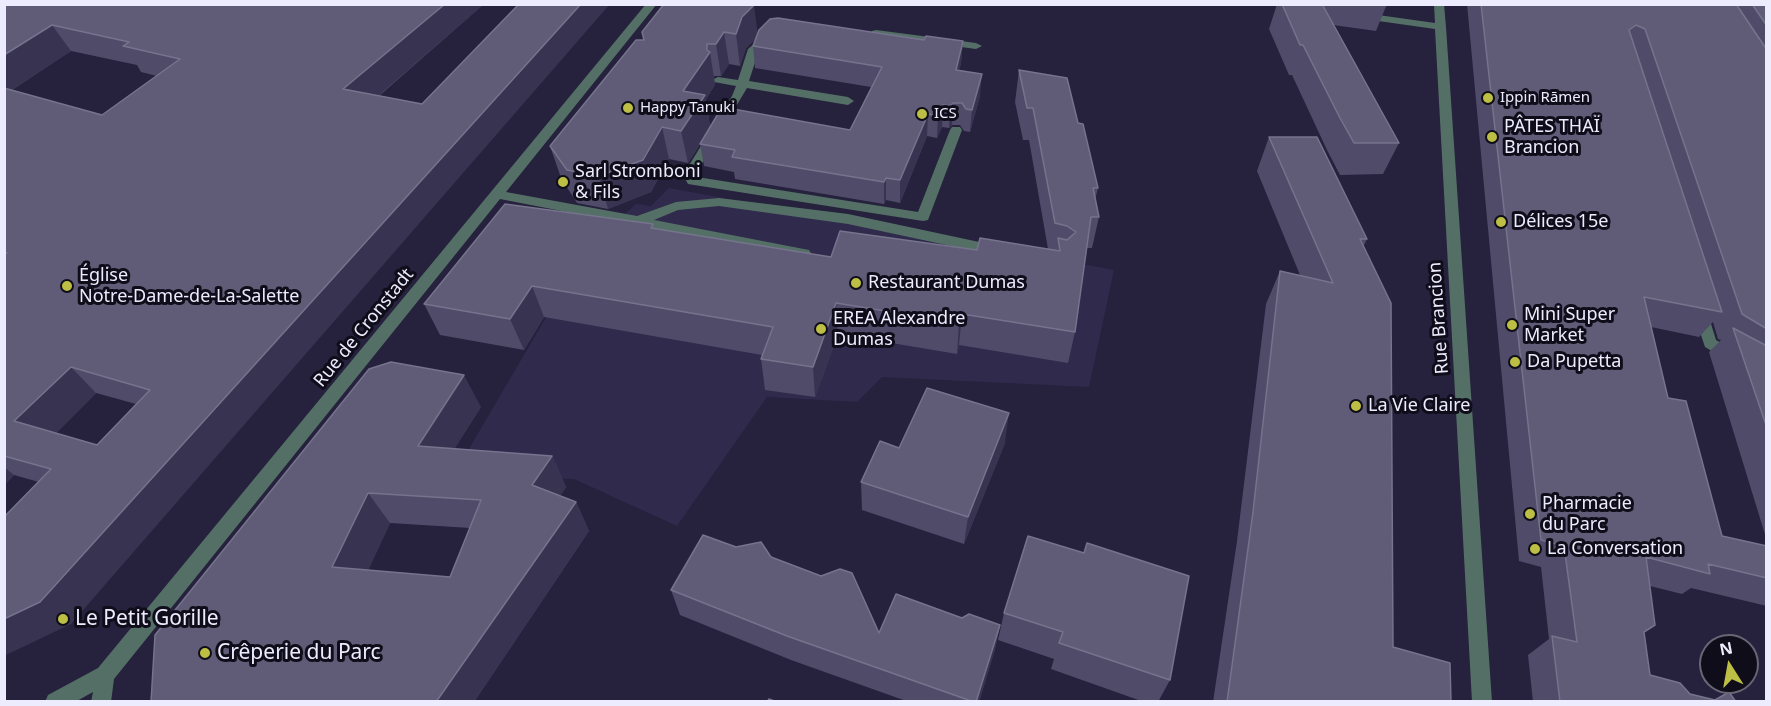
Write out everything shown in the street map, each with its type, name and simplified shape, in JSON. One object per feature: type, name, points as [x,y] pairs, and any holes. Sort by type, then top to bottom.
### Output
[{"type":"street","name":"Rue de Cronstadt","points":[[105,675],[497,194],[610,63],[652,4]]},
{"type":"street","name":"Rue Brancion","points":[[1439,4],[1482,702]]},
{"type":"street","points":[[1355,14],[1441,27]]},
{"type":"street","points":[[863,32],[976,46]]},
{"type":"street","points":[[776,33],[767,36],[754,49],[738,96],[689,175],[693,181],[922,217],[926,215],[956,130]]},
{"type":"street","points":[[718,80],[848,101]]},
{"type":"street","points":[[497,194],[806,254]]},
{"type":"street","points":[[640,220],[676,206],[719,202],[848,219],[1015,254]]},
{"type":"street","points":[[1696,298],[1710,343],[1767,377]]},
{"type":"street","points":[[55,702],[105,675]]},
{"type":"street","points":[[101,702],[105,675]]},
{"type":"shaded area","name":"EREA Alexandre Dumas","points":[[669,188],[1114,270],[1089,387],[882,377],[857,402],[767,397],[677,526],[574,479],[453,476],[568,280],[611,226],[636,204],[651,206]]},
{"type":"building","points":[[7,4],[445,4],[343,89],[422,104],[519,4],[581,4],[40,602],[4,619],[4,517],[51,469],[4,456],[4,254],[7,253],[4,253],[4,88],[102,115],[180,59],[123,46],[129,42],[52,25],[4,55],[4,6]],"holes":[[[71,367],[150,390],[97,445],[14,421]]]},
{"type":"building","points":[[664,4],[754,5],[742,17],[736,34],[724,32],[716,44],[707,44],[707,50],[710,52],[683,91],[705,95],[681,131],[662,127],[643,160],[599,176],[567,170],[550,146],[636,40],[644,40],[642,32]]},
{"type":"building","points":[[1282,4],[1322,4],[1399,143],[1354,143],[1303,45],[1300,45]]},
{"type":"building","points":[[1481,4],[1736,4],[1767,50],[1767,329],[1742,314],[1645,29],[1636,25],[1629,30],[1722,312],[1644,297],[1668,398],[1686,401],[1722,536],[1767,546],[1767,578],[1708,564],[1710,574],[1646,557],[1655,625],[1644,632],[1650,675],[1680,683],[1690,694],[1715,700],[1730,694],[1736,702],[1560,702],[1552,636],[1577,642],[1564,546],[1541,540]]},
{"type":"building","points":[[1752,4],[1767,4],[1767,26]]},
{"type":"building","points":[[778,18],[924,40],[926,36],[963,41],[956,70],[982,74],[972,110],[966,109],[962,103],[953,103],[950,106],[943,105],[938,116],[928,114],[900,180],[886,178],[884,182],[732,157],[735,150],[700,144],[722,107],[850,130],[882,67],[753,46],[759,30],[770,19]]},
{"type":"building","points":[[1019,70],[1067,78],[1078,123],[1083,124],[1098,188],[1093,188],[1099,217],[1091,217],[1075,332],[962,314],[959,323],[836,303],[813,367],[761,359],[773,327],[532,286],[510,319],[424,304],[505,204],[653,224],[651,228],[831,257],[840,231],[977,250],[980,238],[1060,251],[1058,238],[1067,240],[1076,232],[1067,226],[1055,223],[1033,108],[1027,108]]},
{"type":"building","points":[[1269,137],[1317,137],[1367,239],[1360,239],[1391,303],[1393,647],[1450,663],[1451,702],[1227,702],[1253,512],[1280,271],[1333,283]]},
{"type":"building","points":[[1733,328],[1767,346],[1767,428]]},
{"type":"building","points":[[391,362],[464,375],[418,446],[552,456],[532,485],[576,502],[436,702],[151,702],[155,635],[369,369]],"holes":[[[368,493],[481,500],[450,577],[332,567]]]},
{"type":"building","points":[[927,388],[1009,413],[968,517],[861,482],[880,441],[899,448]]},
{"type":"building","points":[[703,535],[736,547],[761,542],[771,557],[821,576],[840,569],[852,573],[879,633],[896,594],[962,618],[969,614],[1000,625],[976,702],[787,636],[671,590]]},
{"type":"building","points":[[1028,536],[1084,553],[1087,543],[1189,576],[1170,680],[1059,643],[1063,632],[1004,613]]},
{"type":"place","name":"Ippin Rāmen","points":[[1488,98]]},
{"type":"place","name":"Happy Tanuki","points":[[628,108]]},
{"type":"place","name":"ICS","points":[[922,114]]},
{"type":"place","name":"PÂTES THAÏ Brancion","points":[[1492,137]]},
{"type":"place","name":"Sarl Stromboni & Fils","points":[[563,182]]},
{"type":"place","name":"Délices 15e","points":[[1501,222]]},
{"type":"place","name":"Restaurant Dumas","points":[[856,283]]},
{"type":"place","name":"Église Notre-Dame-de-La-Salette","points":[[67,286]]},
{"type":"place","name":"Mini Super Market","points":[[1512,325]]},
{"type":"place","name":"EREA Alexandre Dumas","points":[[821,329]]},
{"type":"place","name":"Da Pupetta","points":[[1515,362]]},
{"type":"place","name":"La Vie Claire","points":[[1356,406]]},
{"type":"place","name":"Pharmacie du Parc","points":[[1530,514]]},
{"type":"place","name":"La Conversation","points":[[1535,549]]},
{"type":"place","name":"Le Petit Gorille","points":[[63,619]]},
{"type":"place","name":"Crêperie du Parc","points":[[205,653]]}]
